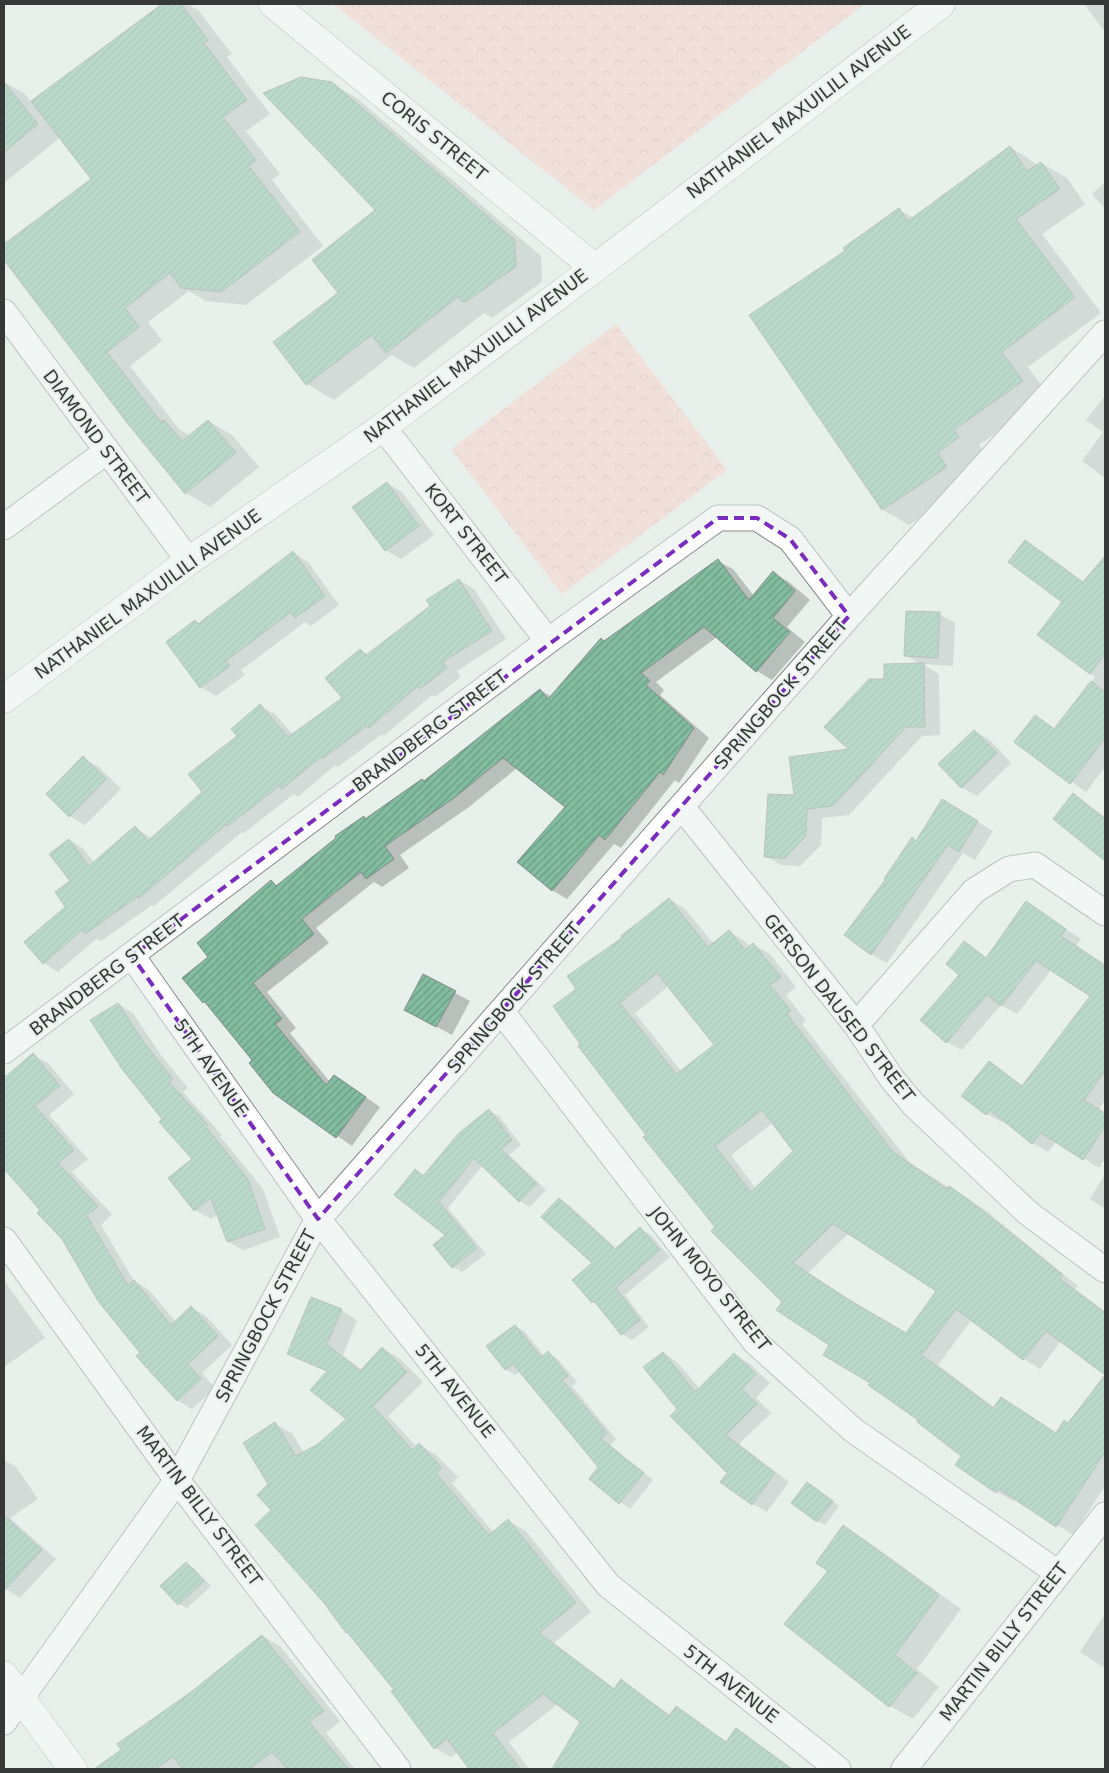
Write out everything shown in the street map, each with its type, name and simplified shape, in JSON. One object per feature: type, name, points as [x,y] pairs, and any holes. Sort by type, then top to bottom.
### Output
[{"type":"street","name":"CORIS STREET","points":[[273,4],[595,268]]},
{"type":"street","name":"NATHANIEL MAXUILILI AVENUE","points":[[4,699],[189,562],[383,426],[595,268],[941,4]]},
{"type":"street","name":"DIAMOND STREET","points":[[4,312],[189,562]]},
{"type":"street","name":"SPRINGBOCK STREET","points":[[4,1722],[177,1480],[318,1220],[849,616],[1105,333]]},
{"type":"street","name":"KORT STREET","points":[[383,426],[548,641]]},
{"type":"street","points":[[4,527],[107,451]]},
{"type":"street","name":"BRANDBERG STREET","points":[[4,1051],[548,641],[718,518],[757,518],[790,539],[849,616]]},
{"type":"street","name":"GERSON DAUSED STREET","points":[[682,807],[856,1025],[892,1079],[914,1105],[1028,1213],[1105,1270]]},
{"type":"street","points":[[856,1025],[974,891],[1009,870],[1036,865],[1105,913]]},
{"type":"street","name":"5TH AVENUE","points":[[132,956],[318,1220],[608,1585],[838,1769]]},
{"type":"street","name":"JOHN MOYO STREET","points":[[502,1012],[755,1342],[853,1430],[1058,1573]]},
{"type":"street","name":"MARTIN BILLY STREET","points":[[4,1240],[177,1480],[398,1769]]},
{"type":"street","name":"MARTIN BILLY STREET","points":[[904,1769],[1105,1515]]},
{"type":"street","points":[[4,1675],[73,1769]]},
{"type":"highlighted area","points":[[718,518],[757,518],[790,539],[849,616],[318,1219],[132,956]]},
{"type":"green space","points":[[333,4],[865,4],[594,210]]},
{"type":"green space","points":[[616,324],[727,470],[562,594],[451,449]]},
{"type":"building","points":[[162,4],[181,4],[208,40],[204,43],[247,100],[223,117],[256,160],[249,166],[300,232],[221,292],[181,288],[170,273],[125,308],[139,327],[107,352],[161,422],[164,420],[182,441],[208,420],[236,453],[185,494],[128,424],[4,260],[4,244],[91,179],[31,101]]},
{"type":"building","points":[[301,77],[332,82],[515,240],[516,267],[464,303],[458,297],[386,353],[372,335],[306,385],[273,342],[338,293],[312,260],[375,210],[263,93]]},
{"type":"building","points":[[4,82],[38,124],[4,152]]},
{"type":"building","points":[[1010,146],[1027,171],[1041,162],[1060,189],[1016,219],[1075,297],[1002,352],[1023,381],[954,430],[959,437],[938,453],[947,467],[882,510],[749,315],[845,251],[843,248],[899,208],[908,221]]},
{"type":"building","points":[[387,482],[419,526],[385,551],[352,507]]},
{"type":"building","points":[[1025,540],[1083,582],[1105,556],[1105,654],[1090,674],[1037,635],[1062,602],[1008,562]]},
{"type":"building","points":[[293,551],[325,596],[295,618],[291,612],[226,661],[230,666],[200,688],[166,642],[195,620],[198,624]]},
{"type":"building","points":[[718,559],[749,600],[773,571],[795,591],[773,618],[790,632],[756,672],[704,627],[641,673],[650,681],[646,685],[694,728],[663,775],[660,772],[605,840],[599,835],[552,891],[517,862],[565,807],[503,758],[454,798],[385,846],[394,859],[366,879],[361,872],[302,919],[314,934],[253,983],[282,1019],[275,1024],[326,1085],[334,1075],[366,1097],[336,1138],[273,1093],[249,1063],[252,1060],[204,1001],[203,1003],[182,978],[208,957],[197,943],[271,880],[276,886],[336,838],[335,836],[364,816],[365,819],[422,779],[424,781],[540,689],[548,699],[601,638],[604,641]]},
{"type":"building","points":[[459,579],[492,631],[443,662],[447,668],[420,689],[418,686],[369,728],[367,726],[322,759],[321,757],[282,789],[279,786],[228,826],[227,824],[139,898],[137,897],[85,934],[82,930],[43,964],[24,942],[65,907],[55,892],[70,881],[49,854],[69,839],[89,866],[135,826],[148,841],[202,792],[188,774],[237,736],[231,729],[260,704],[288,737],[342,698],[325,678],[360,649],[366,655],[430,606],[426,600]]},
{"type":"building","points":[[906,611],[940,612],[938,658],[904,656]]},
{"type":"building","points":[[924,663],[925,727],[906,727],[833,806],[807,809],[806,836],[785,858],[764,857],[768,794],[794,795],[789,757],[848,749],[824,727],[869,679],[884,679],[884,664]]},
{"type":"building","points":[[1091,681],[1105,692],[1105,738],[1070,784],[1014,742],[1035,715],[1054,729]]},
{"type":"building","points":[[974,730],[997,753],[961,788],[938,764]]},
{"type":"building","points":[[83,756],[106,779],[69,817],[46,794]]},
{"type":"building","points":[[1073,793],[1105,819],[1105,861],[1053,819]]},
{"type":"building","points":[[942,799],[978,821],[959,852],[948,845],[871,955],[844,935],[885,880],[912,837],[916,841]]},
{"type":"building","points":[[669,898],[708,947],[729,930],[745,950],[753,943],[781,977],[770,985],[791,1011],[787,1014],[893,1152],[947,1189],[949,1186],[968,1199],[1063,1275],[1060,1279],[1105,1313],[1105,1375],[1105,1452],[1056,1527],[999,1489],[996,1493],[955,1465],[961,1456],[917,1422],[918,1420],[868,1385],[870,1383],[823,1355],[829,1345],[776,1310],[782,1302],[711,1231],[715,1227],[643,1137],[646,1135],[578,1046],[580,1044],[553,1006],[576,989],[567,976],[622,938],[621,936]],"holes":[[[657,973],[714,1045],[676,1074],[620,1003]],[[762,1110],[793,1151],[751,1192],[715,1146]],[[833,1224],[936,1291],[906,1333],[846,1298],[793,1263]],[[956,1309],[1023,1360],[1046,1331],[1105,1375],[1068,1423],[1064,1420],[1056,1433],[1001,1397],[993,1408],[922,1355]]]},
{"type":"building","points":[[1026,901],[1066,929],[1061,936],[1105,965],[1105,1071],[1084,1100],[1105,1113],[1105,1126],[1083,1160],[1041,1133],[1032,1144],[990,1110],[986,1115],[961,1096],[989,1061],[1022,1086],[1090,996],[1036,961],[1001,1006],[987,995],[946,1043],[920,1020],[959,975],[946,964],[964,941],[986,958]]},
{"type":"building","points":[[423,974],[456,991],[436,1027],[404,1010]]},
{"type":"building","points":[[118,1003],[145,1044],[173,1079],[169,1082],[208,1125],[206,1127],[248,1179],[265,1229],[227,1242],[211,1198],[194,1211],[168,1178],[192,1159],[159,1122],[162,1119],[122,1069],[90,1020]]},
{"type":"building","points":[[33,1053],[60,1086],[35,1106],[74,1150],[58,1163],[98,1206],[87,1216],[128,1285],[134,1280],[171,1325],[191,1306],[218,1336],[188,1364],[201,1379],[177,1401],[136,1356],[140,1353],[98,1301],[62,1239],[37,1213],[40,1210],[4,1169],[4,1078]]},
{"type":"building","points":[[489,1109],[512,1140],[501,1149],[537,1184],[519,1202],[474,1158],[439,1202],[477,1248],[452,1268],[433,1245],[445,1235],[394,1195],[415,1169],[423,1176],[459,1133]]},
{"type":"building","points":[[559,1198],[615,1249],[640,1227],[660,1250],[616,1288],[640,1320],[621,1335],[594,1301],[592,1303],[572,1280],[592,1263],[541,1217]]},
{"type":"building","points":[[311,1297],[342,1309],[327,1344],[360,1371],[382,1347],[407,1372],[373,1406],[412,1450],[419,1443],[442,1468],[436,1473],[489,1535],[508,1519],[576,1603],[539,1633],[614,1689],[621,1679],[669,1716],[676,1706],[726,1742],[736,1728],[792,1769],[552,1769],[580,1722],[543,1694],[493,1733],[520,1769],[469,1769],[447,1739],[434,1749],[391,1691],[394,1690],[346,1633],[324,1603],[255,1525],[271,1510],[257,1495],[268,1484],[243,1443],[275,1422],[296,1456],[318,1444],[346,1419],[310,1390],[327,1371],[287,1354]]},
{"type":"building","points":[[515,1325],[541,1357],[548,1351],[568,1376],[562,1380],[607,1433],[601,1439],[644,1473],[619,1504],[589,1479],[598,1467],[513,1364],[505,1370],[486,1346]]},
{"type":"building","points":[[663,1352],[695,1392],[734,1353],[756,1374],[742,1389],[757,1404],[726,1435],[775,1473],[752,1505],[720,1482],[727,1473],[670,1416],[677,1409],[643,1367]]},
{"type":"building","points":[[807,1482],[833,1501],[817,1522],[791,1503]]},
{"type":"building","points":[[4,1515],[42,1550],[4,1591]]},
{"type":"building","points":[[843,1525],[939,1595],[895,1655],[917,1673],[889,1707],[784,1624],[828,1571],[816,1563]]},
{"type":"building","points":[[186,1562],[204,1581],[178,1605],[160,1586]]},
{"type":"building","points":[[262,1635],[324,1711],[309,1722],[349,1769],[287,1769],[272,1752],[250,1769],[183,1769],[173,1757],[155,1769],[94,1769],[121,1750],[117,1744],[191,1692]]}]
